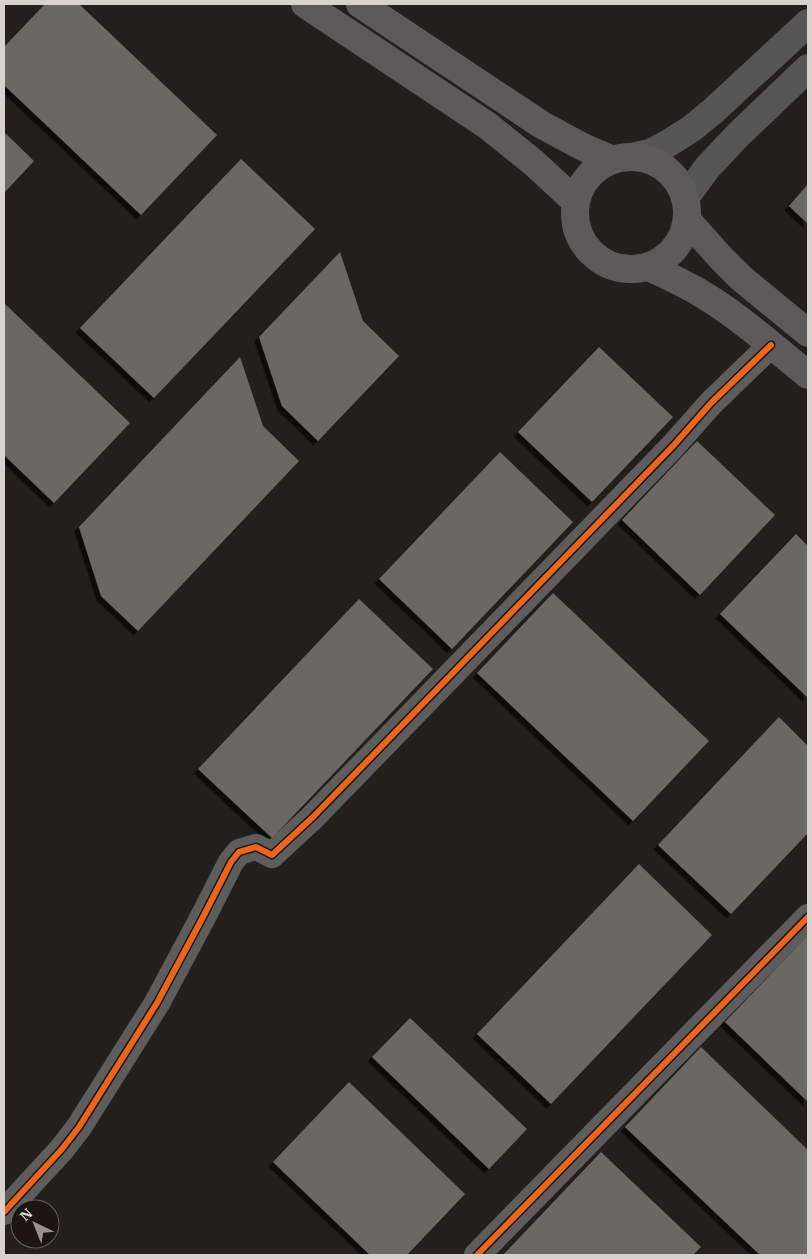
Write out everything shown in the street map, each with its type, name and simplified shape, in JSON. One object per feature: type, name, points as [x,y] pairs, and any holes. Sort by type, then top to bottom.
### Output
[{"type":"highway","points":[[305,4],[488,126],[534,163],[576,202]]},
{"type":"highway","points":[[360,4],[542,125],[583,147],[622,159]]},
{"type":"highway","points":[[644,158],[666,169],[681,187],[686,209],[684,232],[670,254],[659,262],[635,270],[609,265],[598,259],[588,250],[576,228],[574,215],[580,188],[588,176],[600,166],[622,159],[644,158]]},
{"type":"highway","points":[[686,209],[722,259],[741,278],[808,333]]},
{"type":"highway","points":[[648,267],[697,291],[739,319],[808,375]]},
{"type":"main road","points":[[622,159],[650,153],[691,129],[808,23]]},
{"type":"main road","points":[[686,209],[707,168],[808,68]]},
{"type":"street","points":[[4,1212],[62,1149],[79,1127],[156,1003],[231,862],[239,852],[256,847],[272,855],[313,817],[673,446],[711,403],[771,345]]},
{"type":"street","points":[[477,1255],[808,917]]},
{"type":"building","points":[[45,4],[79,4],[217,135],[141,215],[4,85],[4,47]]},
{"type":"building","points":[[4,132],[34,161],[4,193]]},
{"type":"building","points":[[241,159],[315,229],[154,398],[80,328]]},
{"type":"building","points":[[808,184],[808,224],[789,206]]},
{"type":"building","points":[[340,252],[363,321],[399,356],[318,441],[282,406],[259,337]]},
{"type":"building","points":[[4,303],[130,423],[54,503],[4,455]]},
{"type":"building","points":[[599,347],[673,417],[592,502],[518,432]]},
{"type":"building","points":[[240,357],[263,426],[299,461],[138,631],[101,596],[79,527]]},
{"type":"building","points":[[697,441],[775,515],[700,595],[622,520]]},
{"type":"building","points":[[500,452],[573,522],[452,649],[379,579]]},
{"type":"building","points":[[796,534],[808,546],[808,698],[720,614]]},
{"type":"building","points":[[553,593],[709,741],[633,821],[477,673]]},
{"type":"building","points":[[359,599],[433,669],[272,838],[198,769]]},
{"type":"building","points":[[779,717],[808,746],[808,833],[731,914],[658,845]]},
{"type":"building","points":[[639,864],[712,935],[551,1104],[477,1034]]},
{"type":"building","points":[[808,935],[808,1102],[725,1022]]},
{"type":"building","points":[[410,1018],[527,1129],[489,1169],[372,1057]]},
{"type":"building","points":[[701,1047],[808,1150],[808,1255],[760,1255],[625,1127]]},
{"type":"building","points":[[349,1082],[465,1194],[407,1255],[370,1255],[273,1162]]},
{"type":"building","points":[[601,1152],[701,1247],[693,1255],[503,1255]]},
{"type":"cycle path","points":[[4,1212],[62,1149],[79,1127],[157,1003],[231,862],[239,852],[256,847],[272,855],[313,817],[673,446],[711,403],[771,345]]},
{"type":"cycle path","points":[[477,1255],[808,917]]}]
